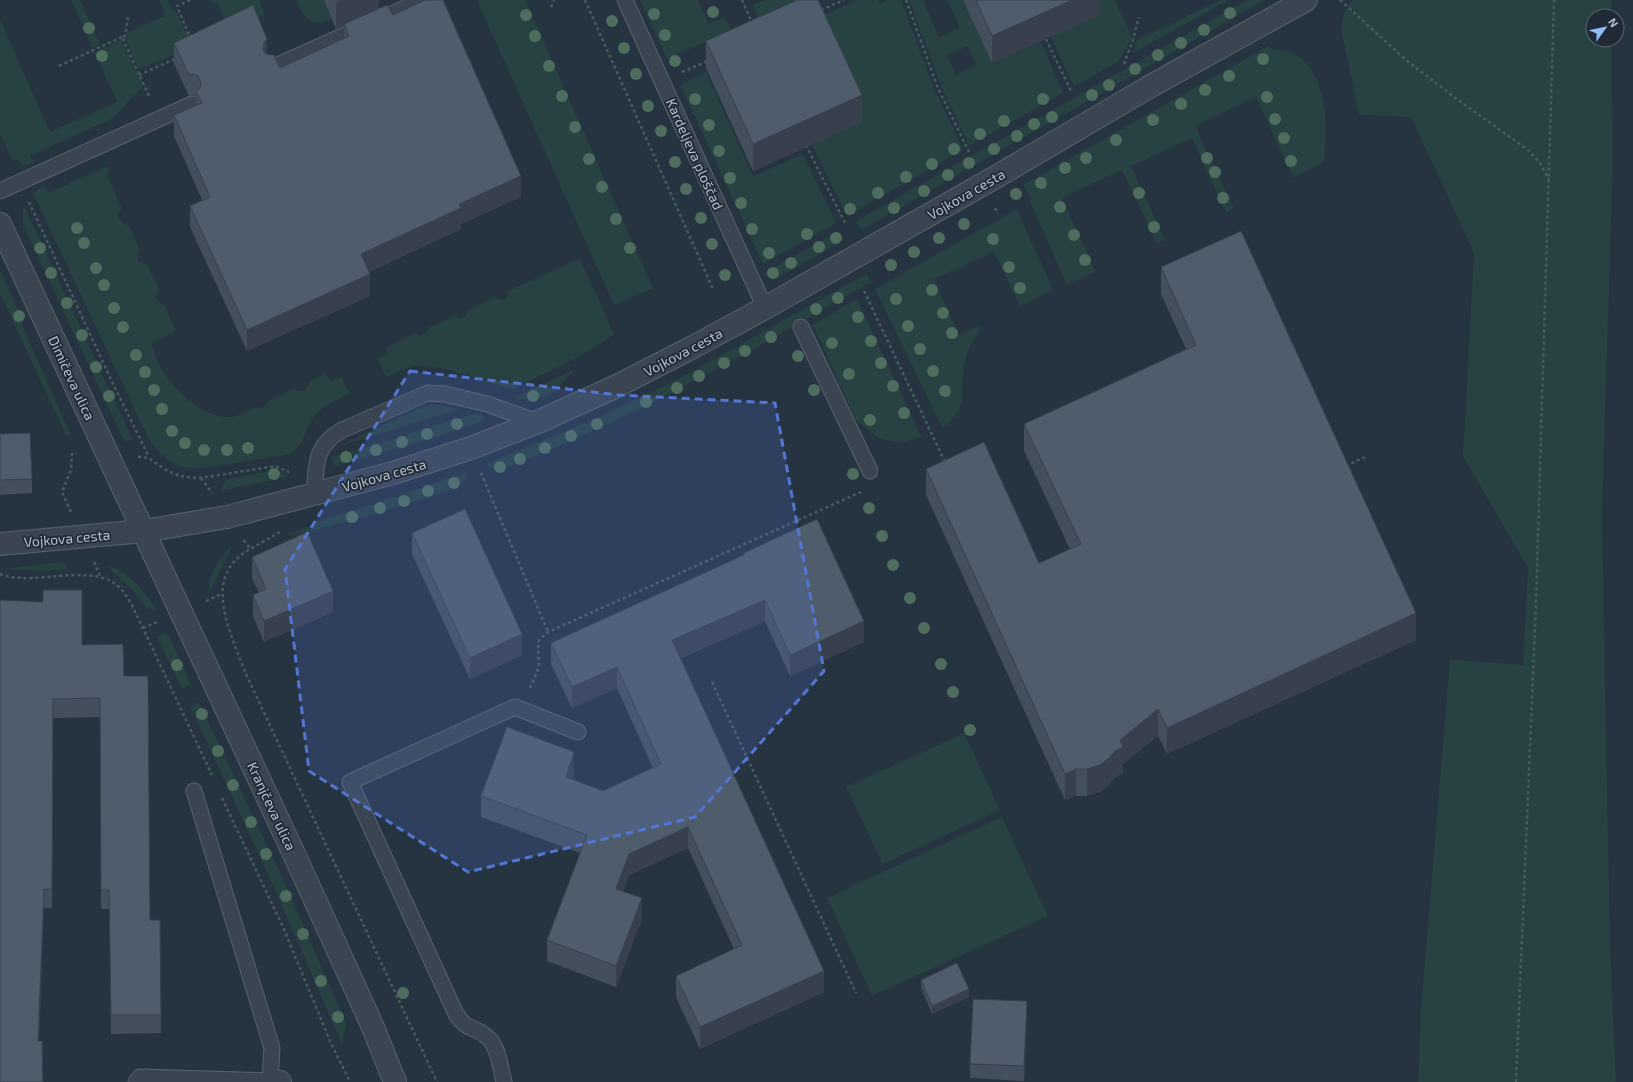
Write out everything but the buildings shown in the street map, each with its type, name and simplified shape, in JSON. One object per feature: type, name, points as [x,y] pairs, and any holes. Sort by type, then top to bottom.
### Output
[{"type":"street","name":"Vojkova cesta","points":[[0,544],[144,532],[228,517],[393,473],[471,448],[538,422],[617,386],[765,308],[994,178],[1149,87],[1305,0]]},
{"type":"street","name":"Dimičeva ulica","points":[[0,224],[144,532]]},
{"type":"street","name":"Kranjčeva ulica","points":[[144,532],[294,854],[372,1025],[396,1082]]},
{"type":"lane","points":[[271,68],[423,0]]},
{"type":"lane","name":"Kardeljeva ploščad","points":[[625,0],[765,308]]},
{"type":"lane","points":[[0,191],[192,104]]},
{"type":"lane","points":[[801,327],[870,471]]},
{"type":"lane","points":[[314,494],[318,454],[324,443],[342,430],[428,393],[446,394],[487,404],[538,422]]},
{"type":"lane","points":[[504,1082],[496,1053],[491,1042],[486,1036],[461,1022],[456,1014],[350,782],[515,707],[578,732]]},
{"type":"lane","points":[[136,1082],[140,1077],[275,1081],[272,1048],[194,791]]},
{"type":"path","points":[[190,0],[177,6],[193,44]]},
{"type":"path","points":[[550,8],[554,0]]},
{"type":"path","points":[[585,0],[713,289]]},
{"type":"path","points":[[742,0],[753,26]]},
{"type":"path","points":[[817,12],[844,0]]},
{"type":"path","points":[[906,0],[938,88],[969,152]]},
{"type":"path","points":[[1340,0],[1406,60],[1454,97],[1528,150],[1540,163],[1549,181]]},
{"type":"path","points":[[1516,1082],[1537,594],[1554,0]]},
{"type":"path","points":[[59,66],[125,36],[128,16]]},
{"type":"path","points":[[1124,64],[1140,17]]},
{"type":"path","points":[[122,37],[159,119]]},
{"type":"path","points":[[1046,39],[1072,94]]},
{"type":"path","points":[[139,75],[182,56]]},
{"type":"path","points":[[662,81],[710,60]]},
{"type":"path","points":[[805,142],[845,223]]},
{"type":"path","points":[[19,182],[34,210],[114,386],[149,457],[162,468],[180,477],[201,478],[275,466]]},
{"type":"path","points":[[864,291],[948,468]]},
{"type":"path","points":[[471,448],[548,632]]},
{"type":"path","points":[[62,492],[66,485],[70,470],[72,454]]},
{"type":"path","points":[[1345,466],[1365,457]]},
{"type":"path","points":[[515,707],[532,685],[539,667],[539,640],[548,632],[863,491]]},
{"type":"path","points":[[250,549],[232,564],[226,574],[222,594],[224,610],[245,672],[437,1082]]},
{"type":"path","points":[[0,574],[5,576],[32,578],[89,575],[108,580],[119,587],[132,606],[143,628],[213,777]]},
{"type":"path","points":[[712,682],[856,993]]},
{"type":"path","points":[[219,792],[283,927],[330,1041],[350,1082]]},
{"type":"highlighted area","points":[[410,371],[619,395],[775,403],[824,671],[695,817],[468,872],[309,771],[285,569]]},
{"type":"green space","points":[[71,0],[80,0],[100,44],[93,48]]},
{"type":"green space","points":[[159,0],[168,0],[173,12],[176,11],[193,47],[139,69],[125,38],[128,37],[126,33],[166,15]]},
{"type":"green space","points":[[211,0],[259,0],[265,15],[229,31],[217,2],[213,4]]},
{"type":"green space","points":[[324,0],[332,19],[319,23],[310,20],[302,13],[296,1]]},
{"type":"green space","points":[[479,0],[531,0],[526,2],[653,288],[614,305],[479,5]]},
{"type":"green space","points":[[640,0],[698,0],[709,24],[724,17],[731,30],[667,59]]},
{"type":"green space","points":[[764,0],[801,0],[763,28],[753,5]]},
{"type":"green space","points":[[858,0],[878,0],[880,4],[888,0],[901,0],[934,88],[963,150],[847,216],[812,145],[862,122],[815,19]]},
{"type":"green space","points":[[909,0],[923,0],[939,37],[960,28],[947,0],[963,0],[992,63],[1041,42],[1063,93],[969,146],[941,86]],"holes":[[[968,46],[976,65],[956,75],[947,55]]]},
{"type":"green space","points":[[1093,0],[1115,0],[1132,37],[1118,62],[1074,87],[1051,37],[1099,15]]},
{"type":"green space","points":[[1221,0],[1229,0],[1133,53],[1137,40]]},
{"type":"green space","points":[[1247,0],[1265,0],[861,230],[856,221]]},
{"type":"green space","points":[[1352,0],[1611,0],[1611,8],[1585,8],[1585,48],[1611,48],[1613,156],[1602,516],[1610,944],[1616,1082],[1418,1082],[1421,1008],[1450,659],[1523,665],[1528,568],[1463,456],[1474,253],[1411,117],[1359,115],[1341,29],[1344,12]]},
{"type":"green space","points":[[0,19],[50,132],[117,102],[95,53],[121,40],[143,86],[112,119],[30,156],[34,163],[22,166],[19,160],[12,160],[0,134]]},
{"type":"green space","points":[[1268,46],[1274,50],[1287,51],[1298,56],[1307,64],[1320,87],[1325,113],[1326,130],[1324,162],[1293,178],[1256,97],[1196,125],[1203,145],[1234,208],[1226,213],[1192,138],[1131,166],[1165,240],[1157,244],[1122,170],[1062,198],[1096,272],[1067,285],[1030,202],[1032,200],[1023,185]]},
{"type":"green space","points":[[706,72],[753,176],[803,154],[836,223],[763,264],[680,85]]},
{"type":"green space","points":[[107,166],[109,169],[107,175],[122,209],[119,212],[120,219],[125,224],[129,225],[140,250],[137,257],[139,261],[147,265],[159,289],[156,298],[165,306],[176,331],[152,343],[155,355],[160,367],[169,379],[190,401],[215,415],[231,417],[242,414],[256,407],[264,407],[268,401],[295,388],[298,391],[304,391],[308,387],[309,382],[326,373],[331,381],[341,377],[350,394],[328,405],[316,414],[301,443],[292,452],[285,455],[205,468],[194,468],[184,467],[165,458],[148,438],[33,193],[45,185],[48,193]]},
{"type":"green space","points":[[24,206],[133,440],[124,441],[23,225]]},
{"type":"green space","points":[[1017,209],[1053,290],[1020,307],[994,252],[934,279],[959,335],[978,326],[980,331],[969,348],[966,357],[963,373],[962,402],[959,410],[949,423],[942,428],[875,289]]},
{"type":"green space","points":[[839,231],[844,240],[778,277],[770,279],[763,274]]},
{"type":"green space","points":[[580,258],[614,334],[590,350],[512,389],[477,378],[425,366],[411,367],[386,377],[378,359],[389,354],[386,348],[415,333],[422,336],[427,332],[428,328],[456,315],[458,318],[464,318],[468,310],[496,297],[504,300],[509,291]]},
{"type":"green space","points":[[0,270],[71,436],[66,435],[0,294]]},
{"type":"green space","points":[[866,274],[871,282],[733,360],[640,409],[544,452],[495,471],[487,464],[599,417],[686,375]]},
{"type":"green space","points":[[857,299],[922,437],[904,442],[890,441],[877,437],[855,419],[813,325]]},
{"type":"green space","points":[[572,370],[573,372],[556,390],[546,396],[530,399],[514,398]]},
{"type":"green space","points":[[431,404],[460,409],[336,447],[415,410]]},
{"type":"green space","points":[[476,413],[484,416],[485,420],[443,435],[337,466],[333,464],[331,457]]},
{"type":"green space","points":[[275,470],[289,476],[221,491],[225,481],[228,479]]},
{"type":"green space","points":[[467,472],[465,481],[438,494],[347,522],[283,537],[331,517]]},
{"type":"green space","points":[[232,546],[213,586],[208,591],[216,566]]},
{"type":"green space","points":[[65,562],[66,569],[43,571],[0,569]]},
{"type":"green space","points":[[109,566],[131,578],[148,597],[157,610],[153,611],[145,607],[134,591],[111,570]]},
{"type":"green space","points":[[167,632],[191,684],[182,689],[157,637]]},
{"type":"green space","points":[[199,702],[283,879],[342,1013],[346,1026],[342,1044],[272,883],[190,706]]},
{"type":"green space","points":[[964,733],[1000,810],[883,864],[846,787]]},
{"type":"green space","points":[[1002,817],[1048,916],[872,996],[827,898]]}]
